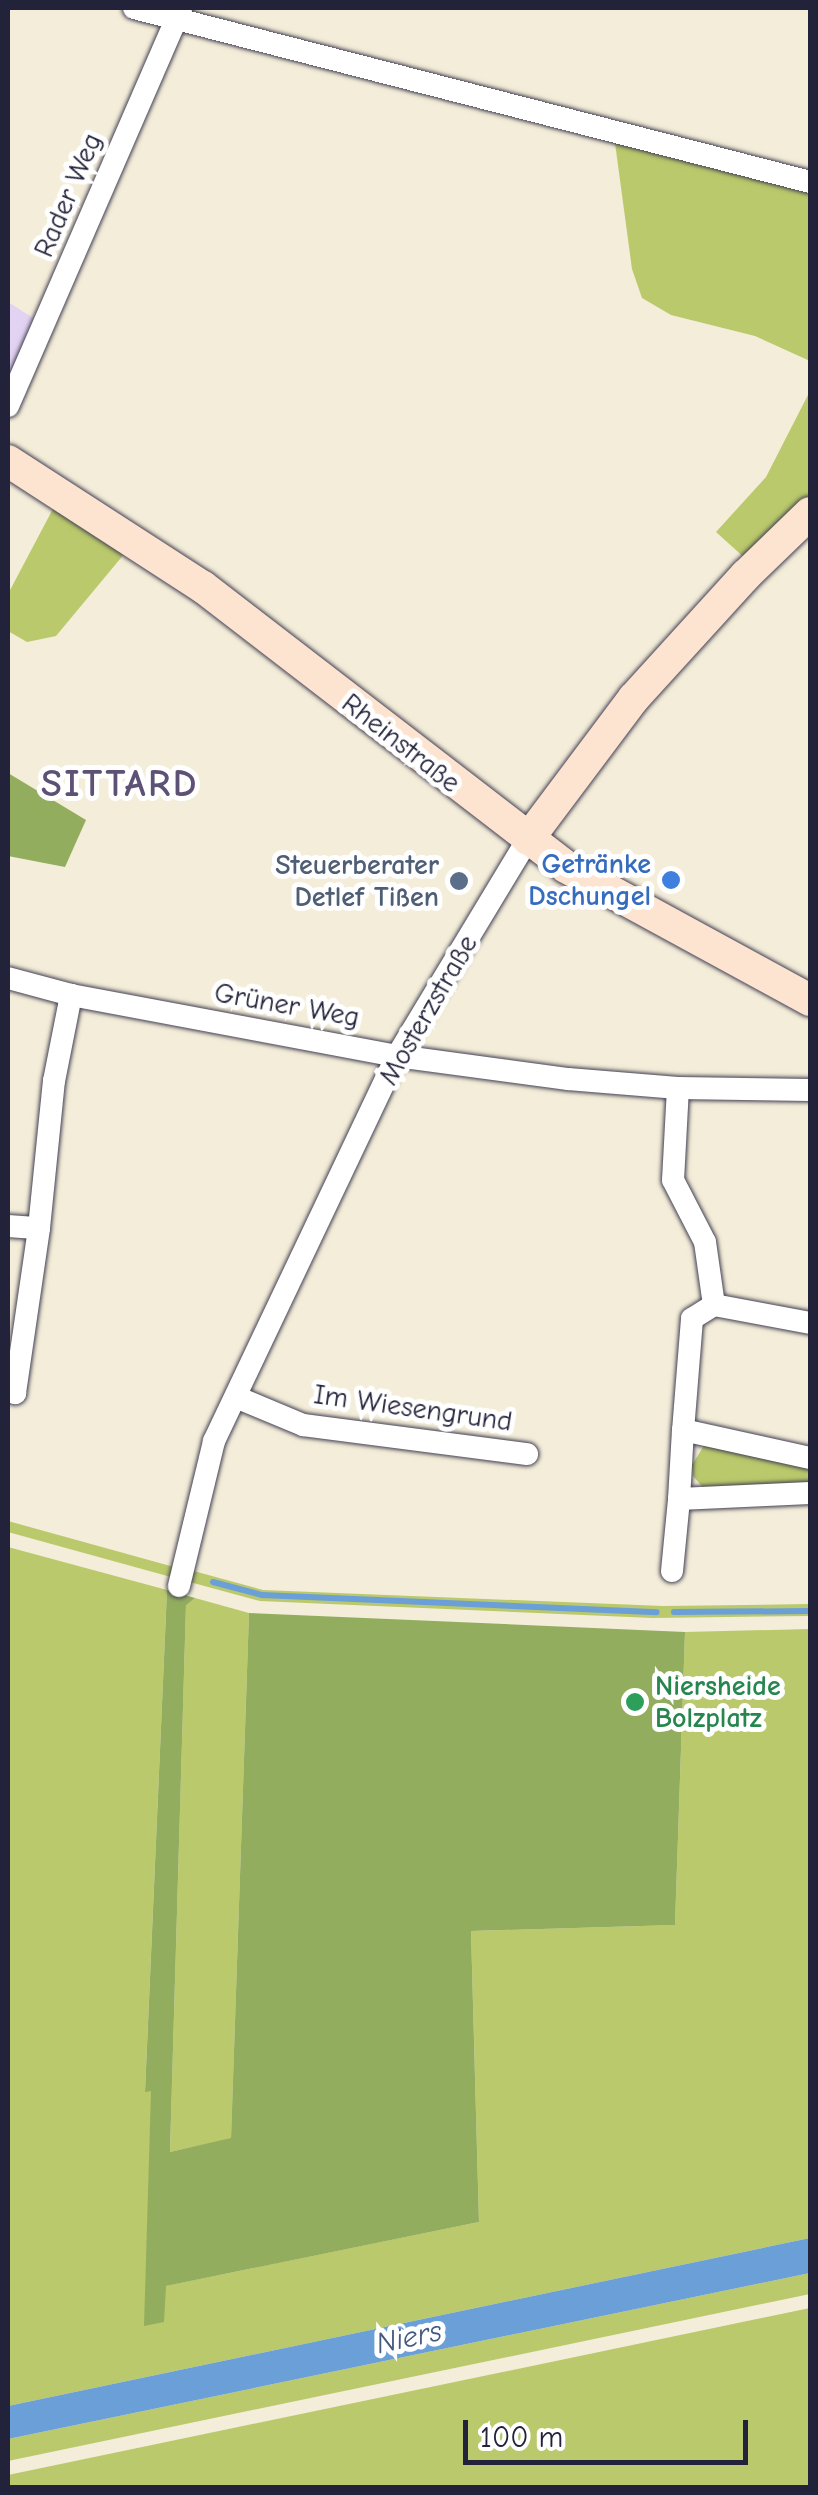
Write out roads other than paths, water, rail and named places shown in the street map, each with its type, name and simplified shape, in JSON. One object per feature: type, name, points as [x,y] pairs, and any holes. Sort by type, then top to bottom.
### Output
[{"type":"street","points":[[134,8],[179,13],[810,182]]},
{"type":"street","name":"Rader Weg","points":[[8,406],[179,13]]},
{"type":"street","name":"Rheinstraße","points":[[8,460],[203,587],[566,867],[810,1000]]},
{"type":"street","name":"Mosterzstraße","points":[[179,1586],[214,1440],[397,1056],[528,838],[634,698],[746,575],[810,513]]},
{"type":"street","name":"Grüner Weg","points":[[8,978],[71,995],[397,1056],[678,1088],[810,1090]]},
{"type":"street","points":[[8,1390],[15,1392],[39,1228],[54,1080],[71,995]]},
{"type":"street","points":[[678,1088],[672,1180],[706,1242],[714,1305]]},
{"type":"street","points":[[8,1226],[39,1228]]},
{"type":"street","points":[[672,1571],[692,1319],[714,1305],[810,1323]]},
{"type":"street","name":"Im Wiesengrund","points":[[236,1396],[303,1425],[527,1454]]},
{"type":"street","points":[[683,1430],[810,1458]]},
{"type":"street","points":[[679,1499],[810,1493]]},
{"type":"water","name":"Niers","points":[[810,2238],[810,2273],[8,2439],[8,2406]]},
{"type":"waterway","points":[[213,1582],[262,1595],[657,1612]]},
{"type":"waterway","points":[[674,1612],[810,1611]]},
{"type":"place","name":"Getränke Dschungel","points":[[671,880]]},
{"type":"place","name":"Steuerberater Detlef Tißen","points":[[459,881]]},
{"type":"place","name":"Niersheide Bolzplatz","points":[[635,1702]]},
{"type":"district","name":"SITTARD","points":[[120,785]]}]
